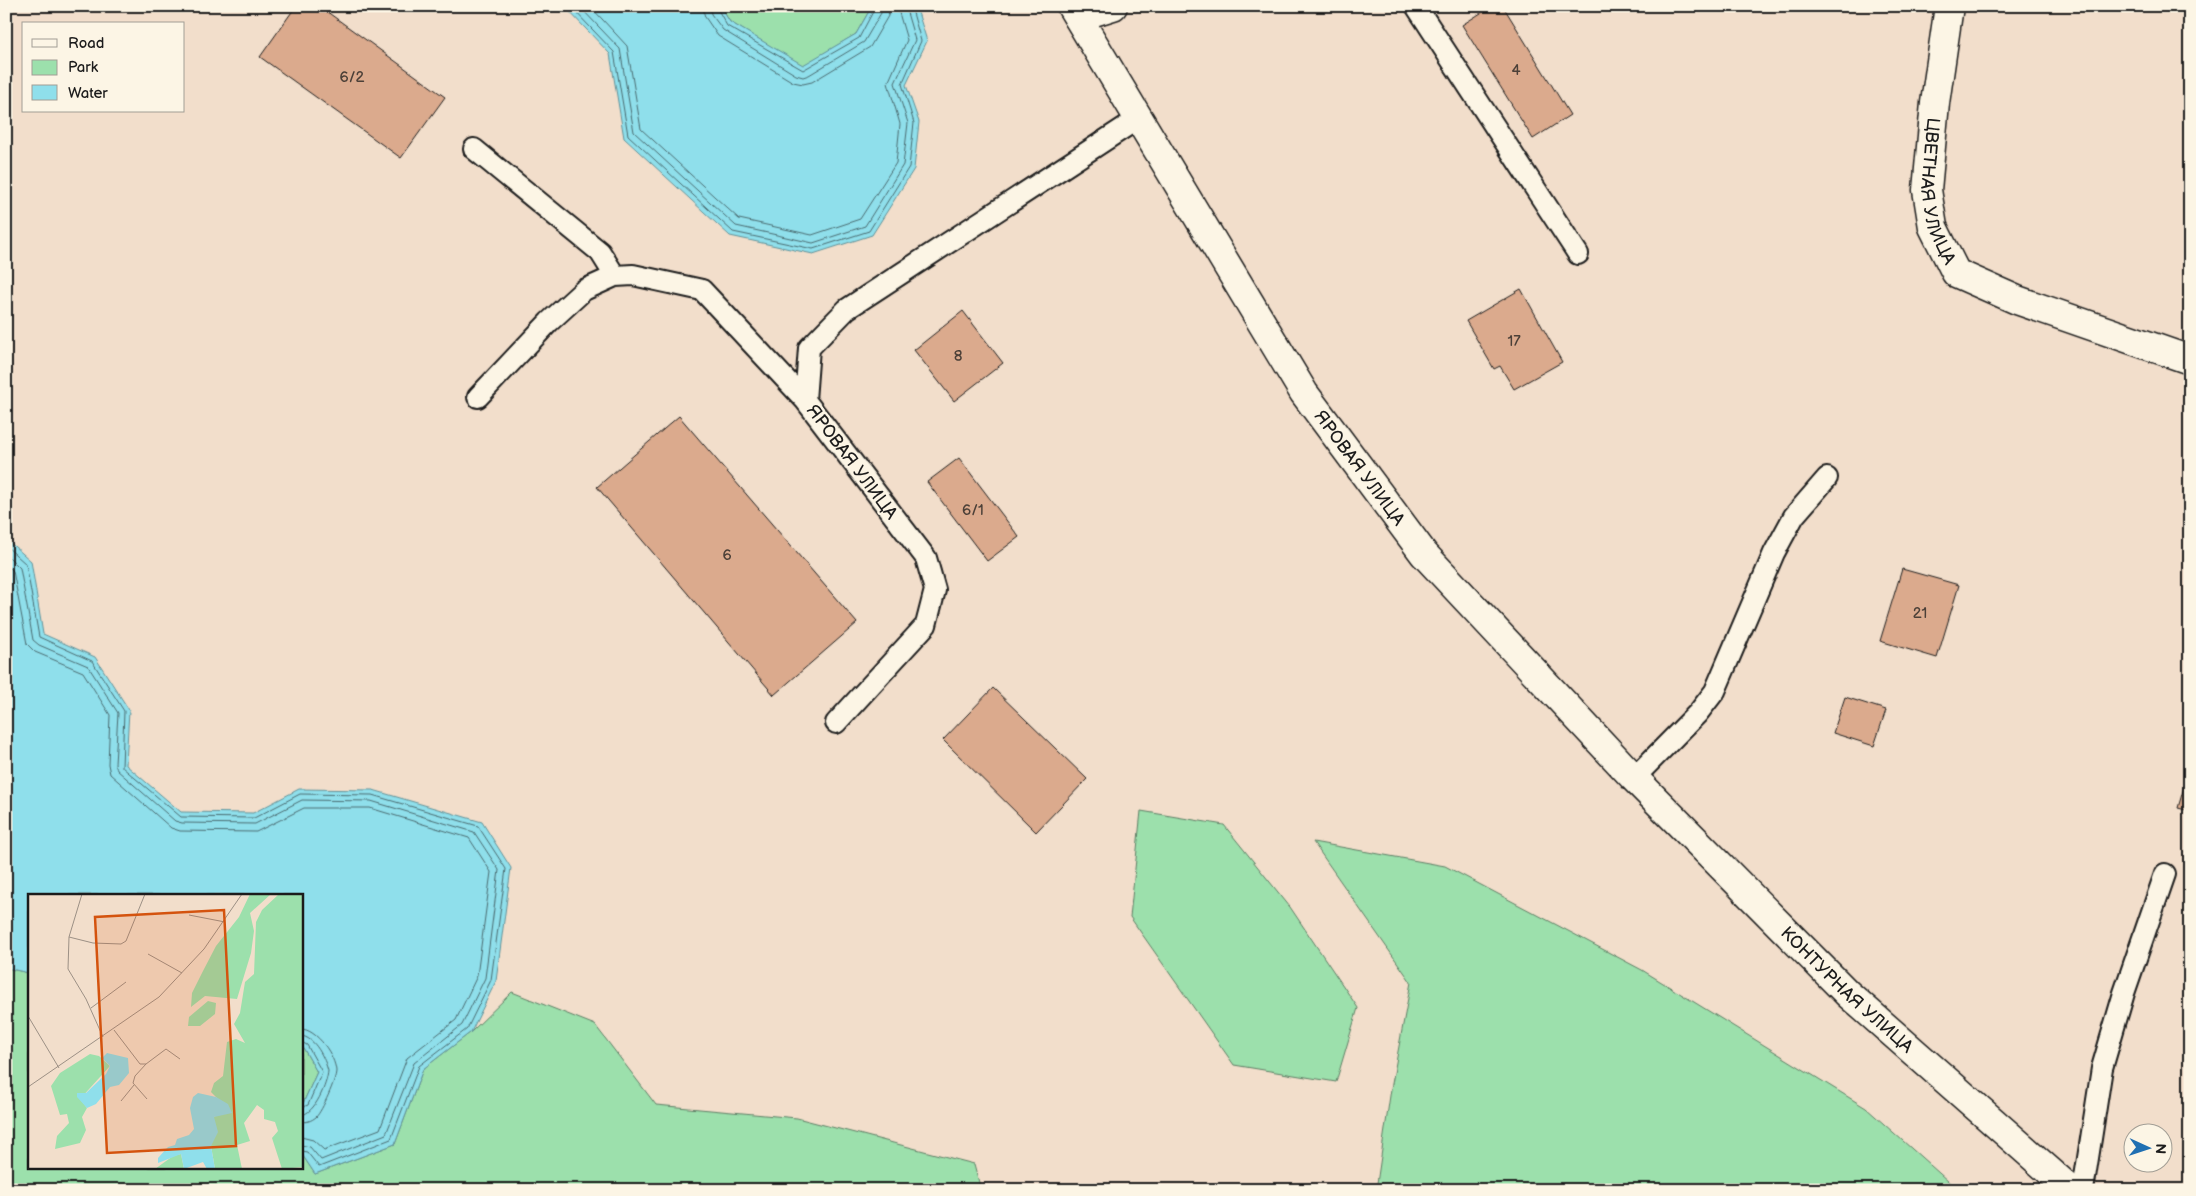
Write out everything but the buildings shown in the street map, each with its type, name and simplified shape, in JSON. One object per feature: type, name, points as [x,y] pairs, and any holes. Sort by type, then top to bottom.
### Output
[{"type":"street","points":[[1075,12],[1113,6]]},
{"type":"street","name":"ЦВЕТНАЯ УЛИЦА","points":[[1949,6],[1935,103],[1927,190],[1933,227],[1956,273],[2018,300],[2190,360]]},
{"type":"street","name":"ЯРОВАЯ УЛИЦА","points":[[1075,12],[1304,393],[1424,554],[1634,778]]},
{"type":"street","name":"КОНТУРНАЯ УЛИЦА","points":[[1634,778],[1848,994],[2071,1190]]},
{"type":"lane","points":[[1416,6],[1578,254]]},
{"type":"lane","name":"ЯРОВАЯ УЛИЦА","points":[[836,723],[926,625],[935,590],[926,558],[805,400],[808,348],[847,309],[1139,118]]},
{"type":"lane","points":[[474,149],[600,252],[615,276]]},
{"type":"lane","points":[[478,396],[549,322],[584,290],[615,276],[633,275],[702,290],[805,400]]},
{"type":"lane","points":[[1634,778],[1698,713],[1715,691],[1774,553],[1794,516],[1827,478]]},
{"type":"lane","points":[[2083,1190],[2102,1068],[2124,993],[2165,874]]},
{"type":"green space","points":[[720,6],[872,6],[856,34],[803,66],[730,22]]},
{"type":"green space","points":[[1141,811],[1224,825],[1290,907],[1358,1008],[1336,1082],[1234,1065],[1130,917]]},
{"type":"green space","points":[[1313,842],[1445,866],[1642,970],[1866,1108],[1958,1190],[1376,1190],[1391,1089],[1411,982]]},
{"type":"green space","points":[[6,968],[28,973],[28,1168],[302,1168],[302,1154],[315,1174],[395,1144],[423,1069],[471,1032],[512,992],[595,1025],[656,1105],[797,1118],[974,1164],[981,1190],[6,1190]]},
{"type":"green space","points":[[302,1046],[317,1072],[302,1106]]},
{"type":"water","points":[[564,6],[720,6],[730,22],[803,65],[856,34],[872,6],[916,6],[927,41],[906,85],[919,122],[914,169],[872,235],[813,254],[730,236],[624,138],[610,54]]},
{"type":"water","points":[[6,539],[31,561],[43,634],[95,657],[129,710],[126,765],[181,812],[253,813],[299,789],[373,790],[482,822],[511,868],[496,981],[471,1032],[423,1069],[395,1144],[315,1174],[302,1154],[302,1106],[317,1072],[302,1046],[302,894],[28,894],[28,973],[6,968]]}]
